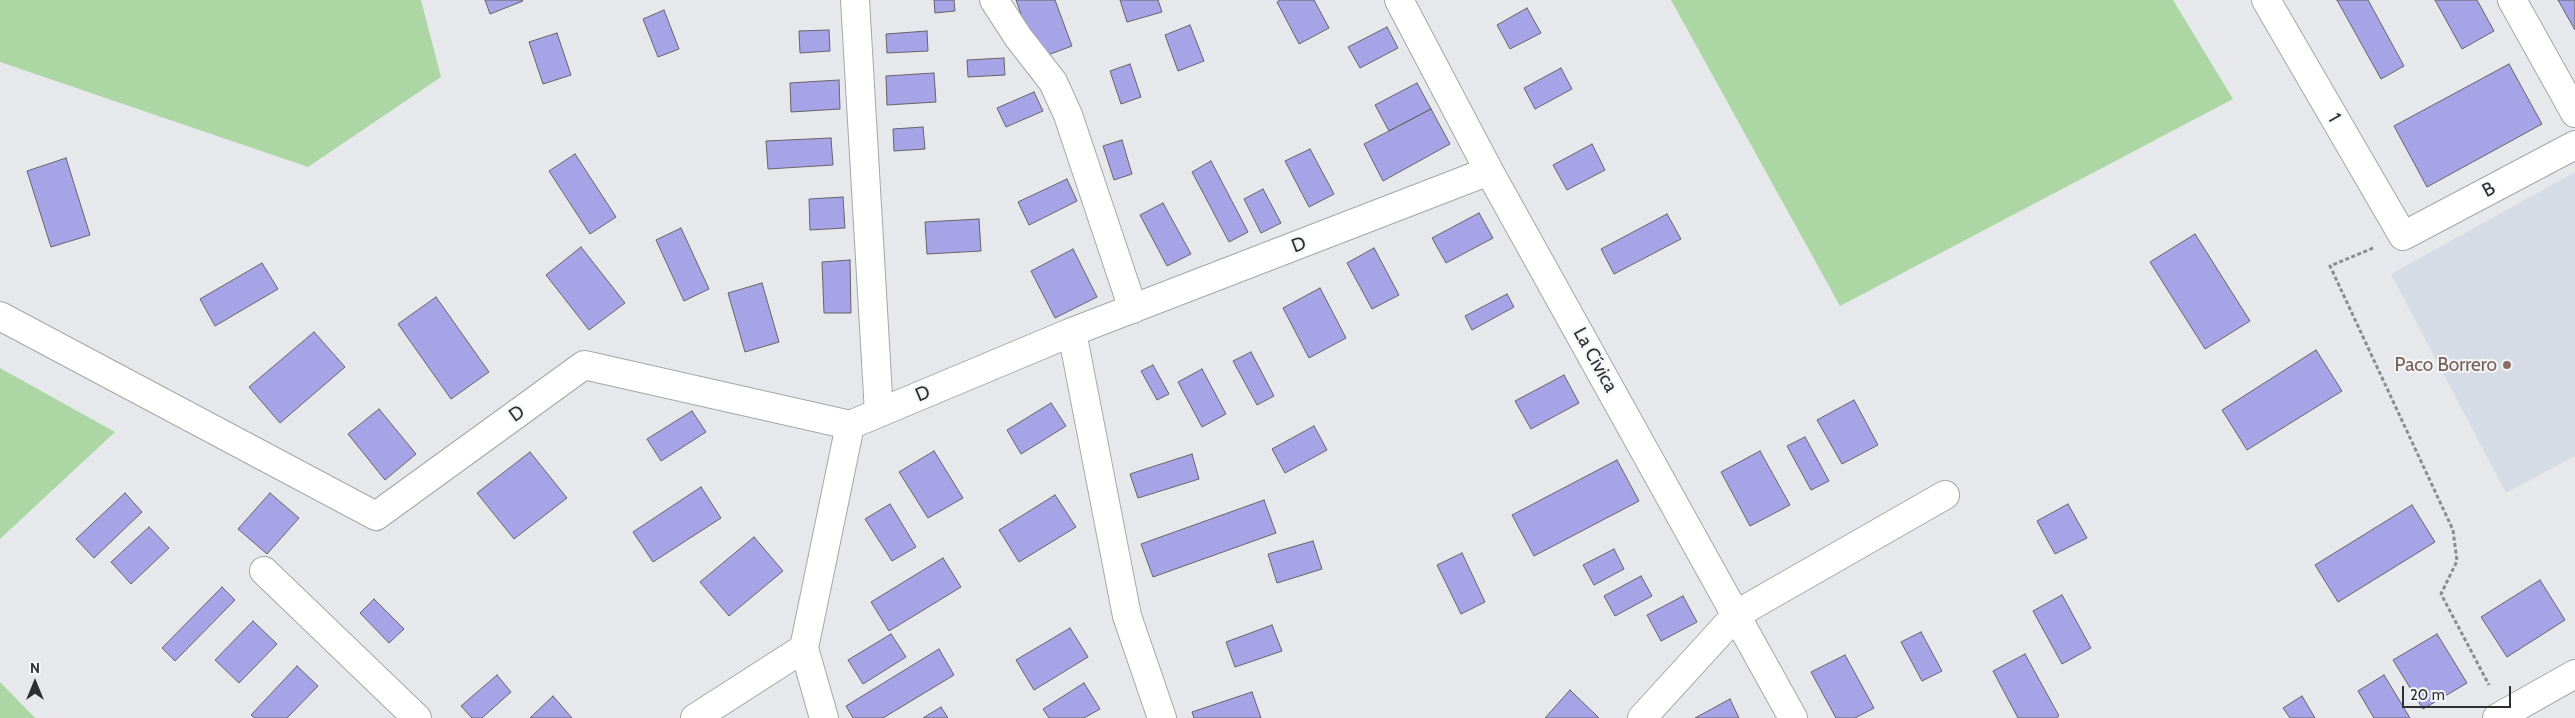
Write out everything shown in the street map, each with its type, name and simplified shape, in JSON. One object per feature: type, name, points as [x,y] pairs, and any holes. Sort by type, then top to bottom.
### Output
[{"type":"street","points":[[855,0],[879,412]]},
{"type":"street","points":[[994,0],[1018,37],[1053,82],[1068,115],[1133,309]]},
{"type":"street","name":"La Cívica","points":[[1399,0],[1489,171],[1794,718]]},
{"type":"street","name":"1","points":[[2266,0],[2403,236]]},
{"type":"street","points":[[2512,0],[2575,113]]},
{"type":"street","name":"B","points":[[2403,236],[2575,145]]},
{"type":"street","name":"D","points":[[0,316],[376,516],[584,365],[850,425],[1072,332],[1489,171]]},
{"type":"street","points":[[1072,332],[1127,616],[1162,718]]},
{"type":"street","points":[[824,718],[804,648],[850,425]]},
{"type":"street","points":[[1642,718],[1737,614],[1945,495]]},
{"type":"street","points":[[264,571],[417,718]]},
{"type":"street","points":[[695,718],[804,648]]},
{"type":"street","points":[[2501,716],[2575,674]]},
{"type":"path","points":[[2403,236],[2330,266],[2452,530],[2456,560],[2441,594],[2501,716]]},
{"type":"shaded area","name":"Paco Borrero","points":[[2575,172],[2575,456],[2506,493],[2391,274]]},
{"type":"green space","points":[[0,0],[421,0],[441,77],[308,167],[0,62]]},
{"type":"green space","points":[[1671,0],[2173,0],[2233,99],[1840,306]]},
{"type":"green space","points":[[0,368],[115,432],[0,539]]},
{"type":"green space","points":[[0,682],[35,718],[0,718]]},
{"type":"building","points":[[485,0],[522,0],[523,1],[490,14]]},
{"type":"building","points":[[934,0],[954,0],[955,11],[935,13]]},
{"type":"building","points":[[1016,0],[1055,0],[1072,46],[1037,59]]},
{"type":"building","points":[[1120,0],[1158,0],[1162,12],[1127,22]]},
{"type":"building","points":[[1280,0],[1314,0],[1329,28],[1299,44],[1277,2]]},
{"type":"building","points":[[2337,0],[2368,0],[2404,66],[2381,79]]},
{"type":"building","points":[[2435,0],[2477,0],[2494,31],[2462,49]]},
{"type":"building","points":[[2558,0],[2575,0],[2575,30]]},
{"type":"building","points":[[1527,8],[1541,33],[1510,49],[1497,25]]},
{"type":"building","points":[[664,10],[679,49],[658,57],[643,19]]},
{"type":"building","points":[[1190,25],[1204,61],[1178,71],[1165,35]]},
{"type":"building","points":[[1387,27],[1398,48],[1360,68],[1348,47]]},
{"type":"building","points":[[829,30],[830,51],[800,53],[799,31]]},
{"type":"building","points":[[927,31],[928,51],[887,53],[886,34]]},
{"type":"building","points":[[557,33],[571,75],[543,84],[529,42]]},
{"type":"building","points":[[1004,58],[1005,75],[968,77],[967,60]]},
{"type":"building","points":[[1130,64],[1141,97],[1121,104],[1110,71]]},
{"type":"building","points":[[2509,64],[2542,124],[2427,187],[2394,126]]},
{"type":"building","points":[[1561,68],[1572,89],[1535,109],[1524,88]]},
{"type":"building","points":[[934,73],[936,102],[887,105],[886,76]]},
{"type":"building","points":[[839,80],[840,109],[791,112],[790,83]]},
{"type":"building","points":[[1417,83],[1431,109],[1389,131],[1375,105]]},
{"type":"building","points":[[1034,92],[1043,111],[1006,127],[997,108]]},
{"type":"building","points":[[1431,109],[1450,144],[1383,181],[1364,144]]},
{"type":"building","points":[[923,127],[925,149],[894,151],[893,129]]},
{"type":"building","points":[[831,138],[833,165],[768,169],[766,141]]},
{"type":"building","points":[[1122,140],[1132,174],[1114,180],[1103,146]]},
{"type":"building","points":[[1592,144],[1605,170],[1567,190],[1553,165]]},
{"type":"building","points":[[1310,149],[1334,194],[1309,207],[1285,161]]},
{"type":"building","points":[[575,154],[616,217],[590,234],[549,171]]},
{"type":"building","points":[[66,158],[90,235],[51,247],[27,171]]},
{"type":"building","points":[[1211,161],[1248,232],[1229,242],[1192,172]]},
{"type":"building","points":[[1067,179],[1077,201],[1029,225],[1018,202]]},
{"type":"building","points":[[1263,189],[1281,223],[1261,233],[1244,199]]},
{"type":"building","points":[[843,197],[845,228],[810,230],[809,199]]},
{"type":"building","points":[[1163,203],[1191,254],[1167,266],[1140,215]]},
{"type":"building","points":[[1479,213],[1493,238],[1446,263],[1432,238]]},
{"type":"building","points":[[1667,214],[1681,239],[1614,274],[1601,249]]},
{"type":"building","points":[[979,219],[981,251],[927,254],[925,222]]},
{"type":"building","points":[[681,228],[709,289],[684,301],[656,240]]},
{"type":"building","points":[[2195,234],[2250,321],[2205,349],[2150,262]]},
{"type":"building","points":[[581,247],[625,303],[589,330],[546,275]]},
{"type":"building","points":[[1374,248],[1399,295],[1372,309],[1347,263]]},
{"type":"building","points":[[1073,249],[1097,297],[1055,318],[1031,271]]},
{"type":"building","points":[[850,260],[851,313],[824,313],[822,262]]},
{"type":"building","points":[[262,263],[278,289],[215,326],[200,299]]},
{"type":"building","points":[[762,283],[779,342],[745,352],[728,293]]},
{"type":"building","points":[[1320,288],[1346,338],[1309,358],[1283,308]]},
{"type":"building","points":[[1507,294],[1514,307],[1472,330],[1465,316]]},
{"type":"building","points":[[436,297],[489,372],[451,399],[398,324]]},
{"type":"building","points":[[314,332],[345,367],[280,423],[249,387]]},
{"type":"building","points":[[2316,350],[2342,391],[2247,450],[2222,410]]},
{"type":"building","points":[[1251,352],[1274,396],[1257,405],[1233,361]]},
{"type":"building","points":[[1153,365],[1169,394],[1157,400],[1141,371]]},
{"type":"building","points":[[1202,369],[1226,414],[1202,427],[1178,382]]},
{"type":"building","points":[[1564,375],[1579,403],[1531,429],[1515,401]]},
{"type":"building","points":[[1854,400],[1878,445],[1842,464],[1817,420]]},
{"type":"building","points":[[1051,403],[1066,426],[1021,454],[1007,430]]},
{"type":"building","points":[[379,409],[416,454],[385,480],[348,434]]},
{"type":"building","points":[[692,411],[706,432],[661,461],[647,439]]},
{"type":"building","points":[[1314,426],[1327,450],[1285,473],[1272,449]]},
{"type":"building","points":[[1805,437],[1829,481],[1811,490],[1787,446]]},
{"type":"building","points":[[934,451],[963,498],[928,518],[899,472]]},
{"type":"building","points":[[1760,451],[1790,505],[1750,526],[1721,472]]},
{"type":"building","points":[[530,452],[567,498],[514,539],[477,493]]},
{"type":"building","points":[[1192,454],[1199,479],[1138,498],[1130,474]]},
{"type":"building","points":[[1617,460],[1639,501],[1534,556],[1512,515]]},
{"type":"building","points":[[701,487],[721,518],[653,562],[633,532]]},
{"type":"building","points":[[125,493],[142,512],[94,558],[76,539]]},
{"type":"building","points":[[270,493],[299,518],[267,554],[238,529]]},
{"type":"building","points":[[1055,495],[1076,527],[1019,562],[999,530]]},
{"type":"building","points":[[1264,500],[1276,533],[1153,577],[1141,544]]},
{"type":"building","points":[[890,504],[916,547],[892,561],[865,519]]},
{"type":"building","points":[[2068,504],[2087,538],[2055,554],[2037,521]]},
{"type":"building","points":[[2412,505],[2435,542],[2338,602],[2315,565]]},
{"type":"building","points":[[149,527],[169,548],[131,584],[111,562]]},
{"type":"building","points":[[754,537],[783,571],[729,616],[700,582]]},
{"type":"building","points":[[1313,541],[1322,569],[1277,583],[1268,554]]},
{"type":"building","points":[[1614,549],[1624,569],[1594,585],[1583,565]]},
{"type":"building","points":[[1462,553],[1485,602],[1461,614],[1437,565]]},
{"type":"building","points":[[943,558],[961,587],[889,631],[871,602]]},
{"type":"building","points":[[1641,576],[1652,596],[1615,616],[1604,596]]},
{"type":"building","points":[[2540,580],[2565,620],[2507,657],[2481,617]]},
{"type":"building","points":[[222,587],[235,600],[175,661],[162,648]]},
{"type":"building","points":[[2062,595],[2091,648],[2062,664],[2033,611]]},
{"type":"building","points":[[1683,596],[1697,622],[1661,641],[1647,615]]},
{"type":"building","points":[[374,599],[404,629],[389,643],[360,613]]},
{"type":"building","points":[[253,621],[277,644],[239,683],[215,660]]},
{"type":"building","points":[[1272,625],[1282,651],[1235,667],[1226,642]]},
{"type":"building","points":[[1070,628],[1088,657],[1034,690],[1016,660]]},
{"type":"building","points":[[1921,632],[1942,671],[1922,681],[1901,642]]},
{"type":"building","points":[[891,634],[906,657],[863,684],[848,660]]},
{"type":"building","points":[[2437,634],[2467,683],[2423,709],[2393,660]]},
{"type":"building","points":[[939,649],[954,675],[883,718],[853,718],[846,706]]},
{"type":"building","points":[[2025,654],[2059,716],[2056,718],[2018,718],[1993,671]]},
{"type":"building","points":[[1845,655],[1874,708],[1855,718],[1836,718],[1811,672]]},
{"type":"building","points":[[297,666],[318,686],[287,718],[255,718],[251,715]]},
{"type":"building","points":[[497,675],[511,692],[482,718],[472,718],[461,706]]},
{"type":"building","points":[[2384,675],[2410,718],[2374,718],[2358,691]]},
{"type":"building","points":[[1084,683],[1100,709],[1084,718],[1049,718],[1043,709]]},
{"type":"building","points":[[1570,690],[1599,718],[1545,718]]},
{"type":"building","points":[[1252,692],[1261,718],[1194,718],[1192,712]]},
{"type":"building","points":[[553,696],[572,718],[530,718]]},
{"type":"building","points":[[2302,696],[2315,718],[2290,718],[2283,708]]},
{"type":"building","points":[[1730,699],[1739,718],[1695,718]]},
{"type":"building","points":[[941,707],[948,718],[923,718]]},
{"type":"place","name":"Paco Borrero","points":[[2507,365]]}]
